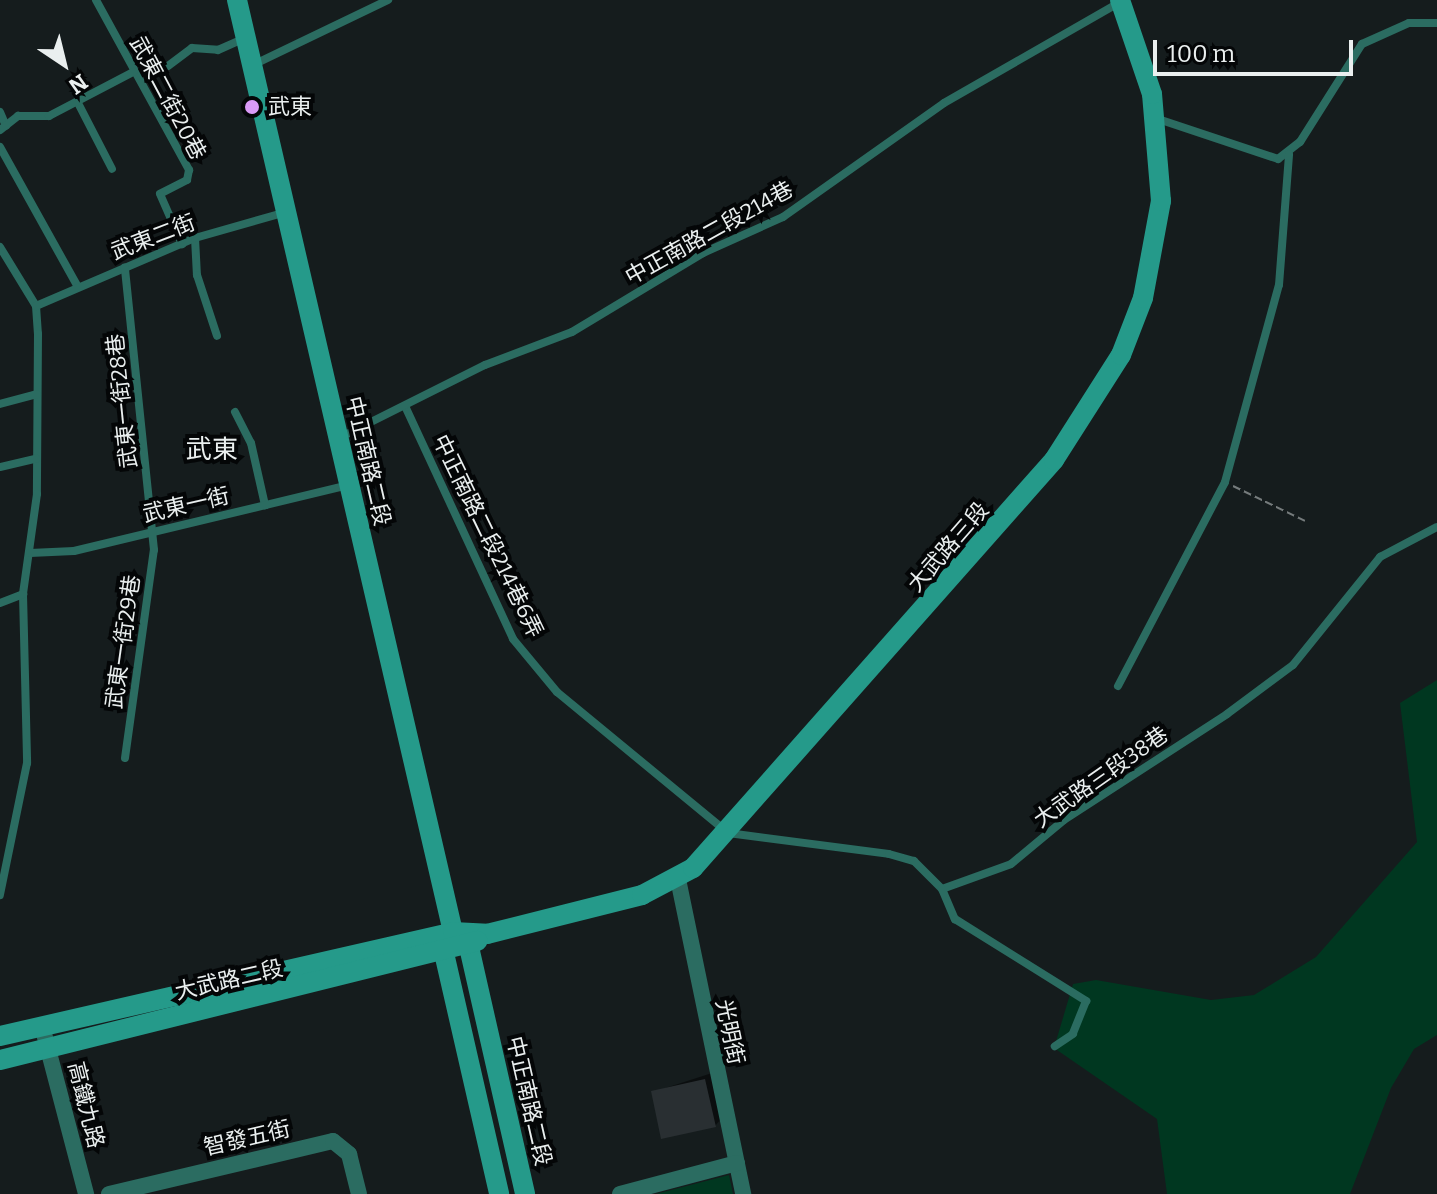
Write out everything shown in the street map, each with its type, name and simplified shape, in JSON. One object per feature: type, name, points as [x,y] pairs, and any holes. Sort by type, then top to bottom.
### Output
[{"type":"street","name":"中正南路二段","points":[[237,0],[453,932]]},
{"type":"street","name":"大武路三段","points":[[453,932],[487,934],[678,879],[728,833],[1013,509],[1105,387],[1143,298],[1158,229],[1155,118],[1146,66],[1120,1]]},
{"type":"street","name":"光明街","points":[[678,879],[743,1194]]},
{"type":"street","points":[[469,947],[453,932],[444,953],[499,1194]]},
{"type":"street","name":"大武路二段","points":[[0,1036],[453,932]]},
{"type":"street","name":"大武路三段","points":[[469,947],[487,934]]},
{"type":"street","name":"中正南路二段","points":[[469,947],[525,1194]]},
{"type":"street","name":"大武路二段","points":[[0,1060],[469,947]]},
{"type":"street","name":"高鐵九路","points":[[42,1026],[86,1194]]},
{"type":"street","name":"智發五街","points":[[109,1194],[333,1141],[349,1154],[359,1194]]},
{"type":"street","points":[[620,1194],[737,1163]]},
{"type":"lane","name":"武東二街20巷","points":[[96,0],[189,170],[187,180],[160,194],[182,244]]},
{"type":"lane","points":[[253,65],[388,0]]},
{"type":"lane","name":"中正南路二段214巷","points":[[339,438],[572,332],[725,241],[783,217],[944,103],[1120,1]]},
{"type":"lane","points":[[1118,686],[1225,482],[1279,285],[1289,154],[1362,44],[1409,23],[1437,23]]},
{"type":"lane","points":[[168,66],[192,48],[218,50],[246,37]]},
{"type":"lane","points":[[0,112],[3,128],[18,116],[49,116],[133,72]]},
{"type":"lane","points":[[78,103],[112,169]]},
{"type":"lane","points":[[1155,118],[1236,148],[1278,159],[1289,154]]},
{"type":"lane","points":[[0,147],[78,287]]},
{"type":"lane","name":"武東二街","points":[[36,306],[195,238],[287,212]]},
{"type":"lane","points":[[195,238],[197,275],[217,336]]},
{"type":"lane","points":[[0,247],[36,306],[37,394],[30,553],[23,594],[27,763],[0,895]]},
{"type":"lane","points":[[0,271],[12,265]]},
{"type":"lane","name":"武東一街28巷","points":[[125,267],[154,530]]},
{"type":"lane","points":[[0,404],[37,394]]},
{"type":"lane","name":"中正南路二段214巷6弄","points":[[405,406],[513,639],[557,692],[728,833]]},
{"type":"lane","points":[[235,412],[251,443],[265,505]]},
{"type":"lane","points":[[0,467],[36,459]]},
{"type":"lane","name":"武東一街","points":[[30,553],[74,551],[349,485]]},
{"type":"lane","name":"大武路三段38巷","points":[[942,889],[1011,864],[1064,820],[1227,714],[1293,665],[1380,557],[1437,527]]},
{"type":"lane","name":"武東一街29巷","points":[[125,758],[154,530]]},
{"type":"lane","points":[[0,603],[23,594]]},
{"type":"lane","points":[[728,833],[889,854],[914,861],[942,889],[955,919],[1086,1001],[1073,1034],[1055,1046]]},
{"type":"path","points":[[1225,482],[1305,521]]},
{"type":"green space","points":[[1437,680],[1437,1035],[1414,1049],[1391,1088],[1350,1194],[1167,1194],[1157,1119],[1054,1048],[1073,984],[1096,980],[1211,1000],[1254,995],[1316,957],[1417,842],[1400,703]]},
{"type":"green space","points":[[729,1175],[733,1194],[656,1194]]},
{"type":"building","points":[[705,1079],[716,1127],[661,1139],[651,1091]]},
{"type":"place","name":"武東","points":[[252,107]]},
{"type":"district","name":"武東","points":[[212,450]]}]
